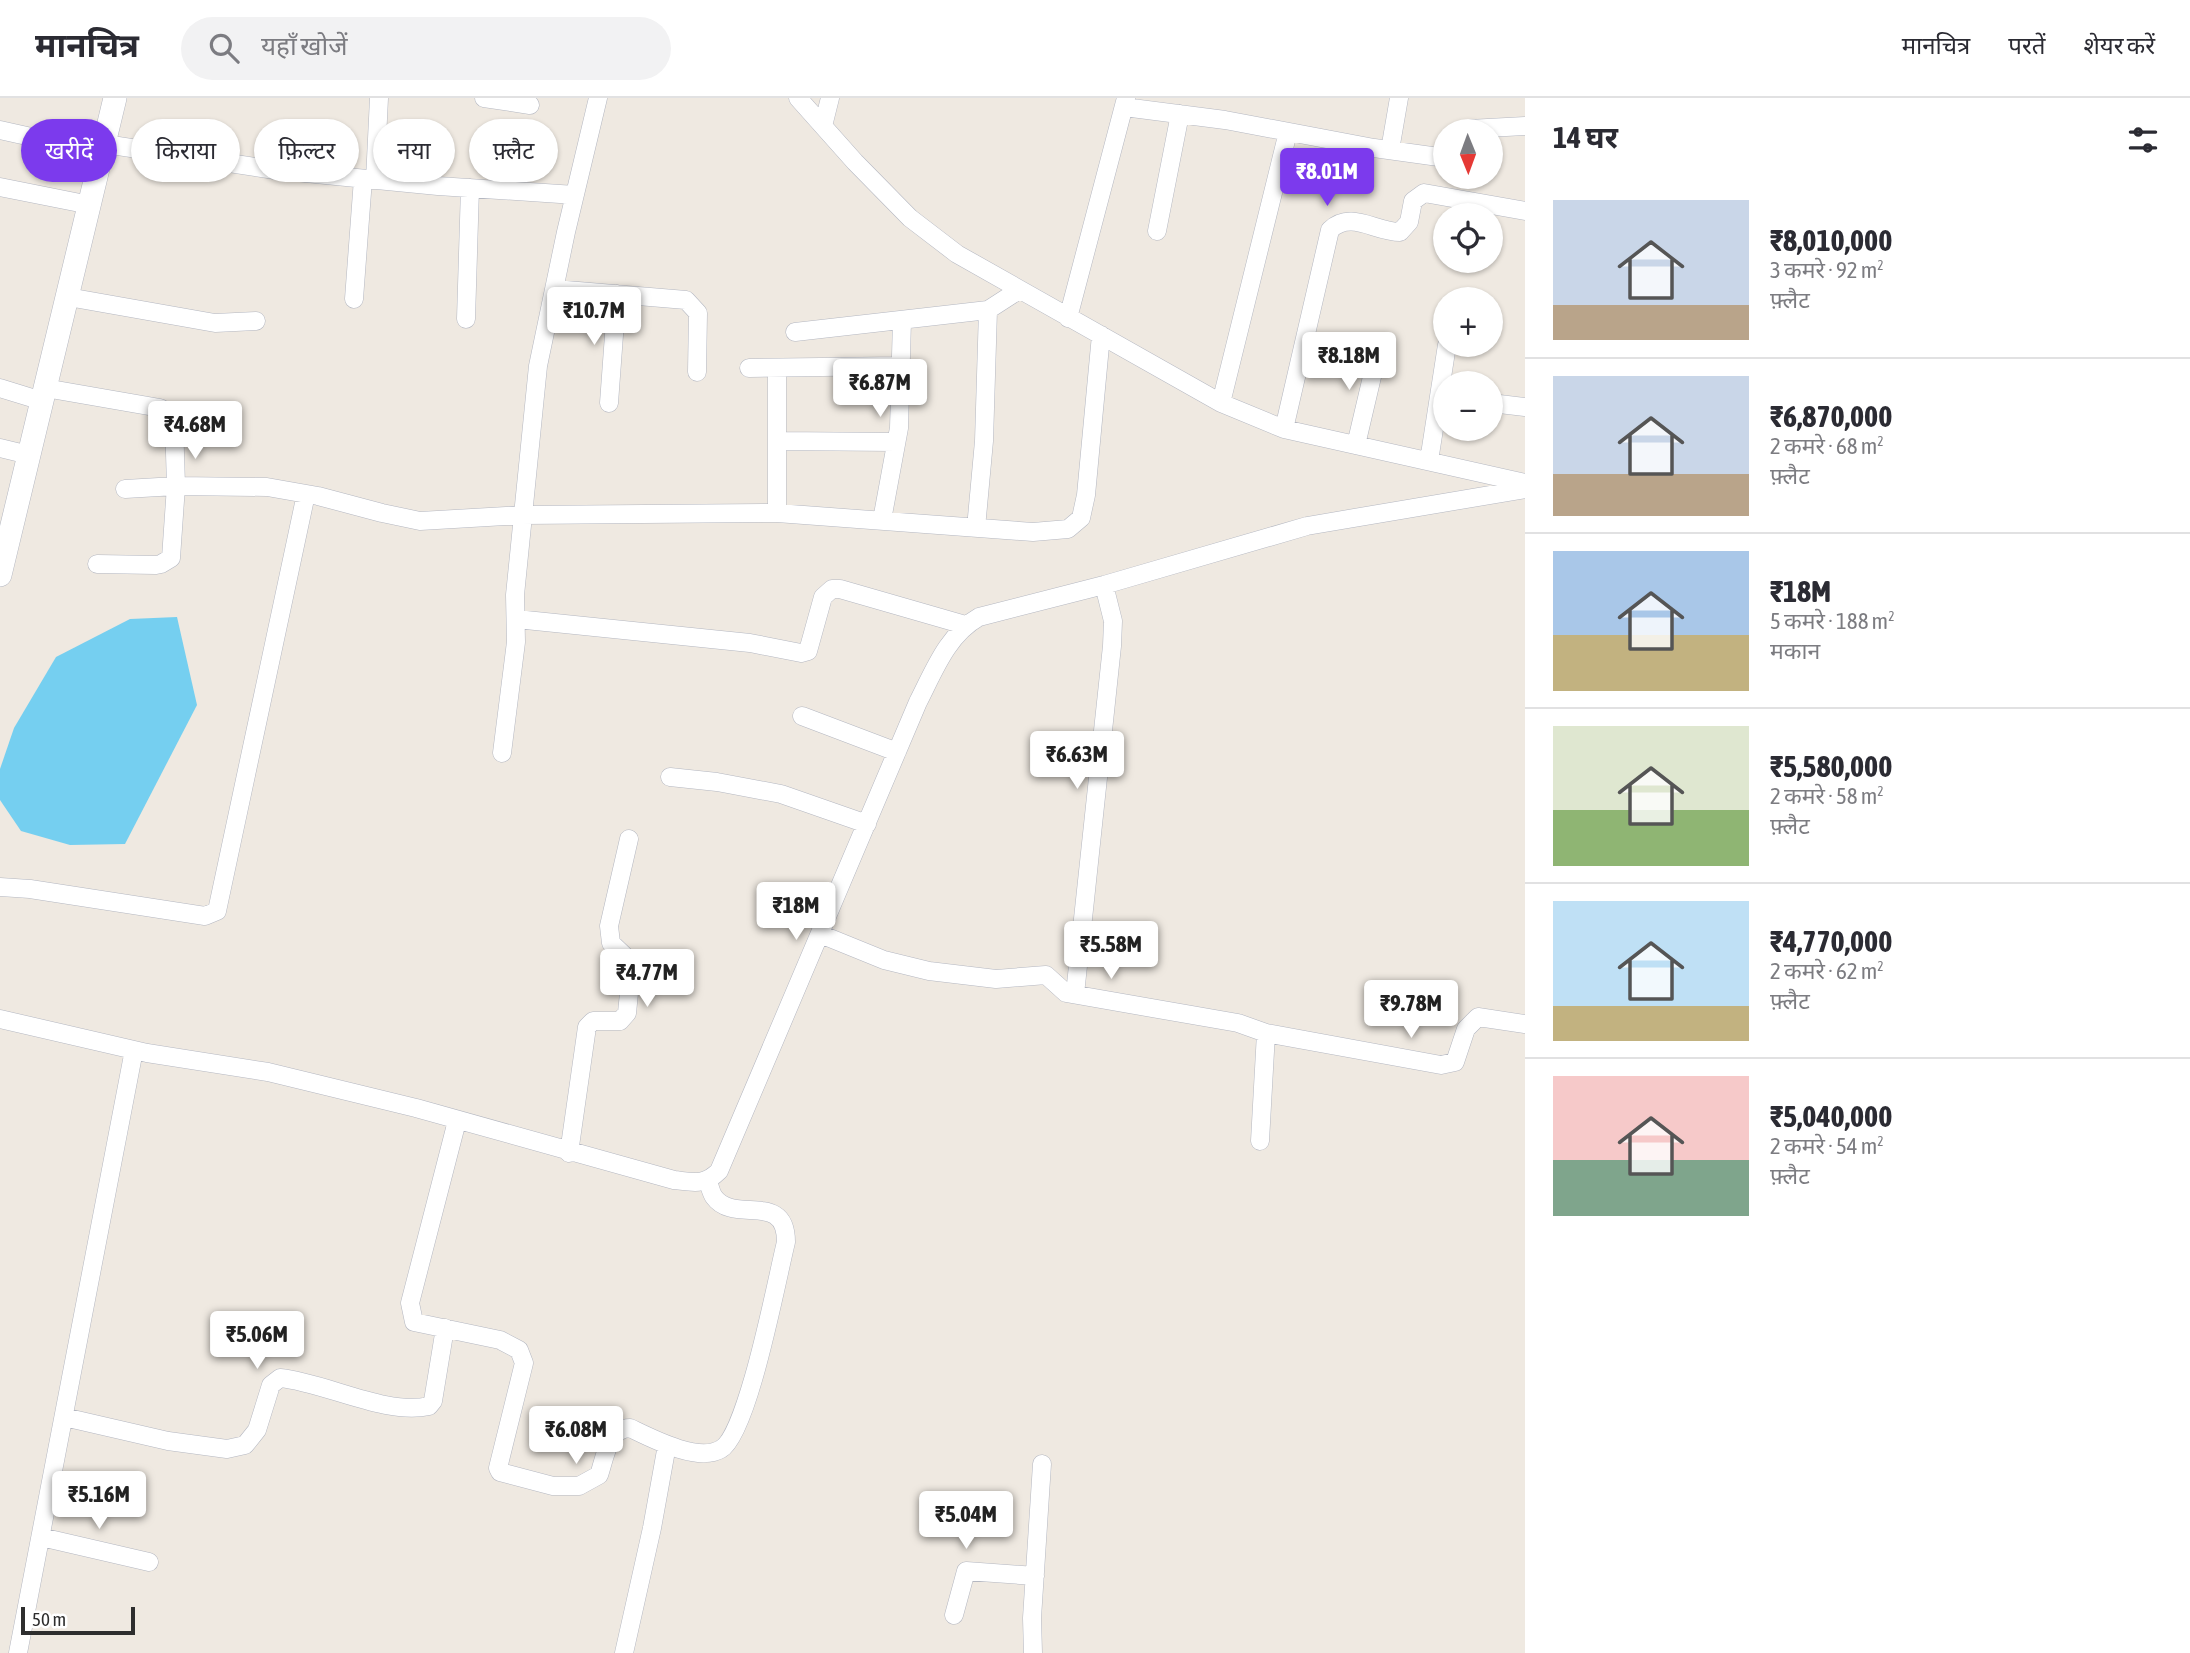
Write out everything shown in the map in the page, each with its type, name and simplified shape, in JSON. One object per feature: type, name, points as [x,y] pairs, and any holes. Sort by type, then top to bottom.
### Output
[{"type":"street","points":[[111,119],[116,98]]},
{"type":"street","points":[[354,299],[379,98]]},
{"type":"street","points":[[484,98],[530,105]]},
{"type":"street","points":[[502,753],[516,642],[515,595],[538,366],[598,98]]},
{"type":"street","points":[[798,98],[910,218],[957,254],[1221,403],[1284,429],[1525,483]]},
{"type":"street","points":[[823,126],[830,98]]},
{"type":"street","points":[[1390,150],[1399,98]]},
{"type":"street","points":[[1068,318],[1125,102],[1180,114],[1433,156]]},
{"type":"street","points":[[1157,231],[1180,114]]},
{"type":"street","points":[[1503,128],[1525,127]]},
{"type":"street","points":[[0,130],[21,134]]},
{"type":"street","points":[[1221,403],[1288,132]]},
{"type":"street","points":[[117,150],[275,170],[575,195]]},
{"type":"street","points":[[0,575],[5,536],[29,455],[96,182]]},
{"type":"street","points":[[0,187],[90,205]]},
{"type":"street","points":[[466,319],[470,188]]},
{"type":"street","points":[[1284,429],[1330,230],[1346,220],[1400,232],[1409,222],[1413,201],[1424,193],[1525,211]]},
{"type":"street","points":[[554,289],[686,300],[698,313],[697,372]]},
{"type":"street","points":[[794,332],[988,310],[1019,290]]},
{"type":"street","points":[[609,403],[617,294]]},
{"type":"street","points":[[68,297],[215,323],[256,321]]},
{"type":"street","points":[[976,527],[984,441],[988,310]]},
{"type":"street","points":[[882,520],[896,442],[902,320]]},
{"type":"street","points":[[125,489],[245,485],[306,494],[420,521],[523,515],[776,513],[1033,532],[1068,529],[1081,518],[1086,495],[1101,335]]},
{"type":"street","points":[[1356,445],[1379,347]]},
{"type":"street","points":[[749,368],[900,366]]},
{"type":"street","points":[[776,513],[778,368]]},
{"type":"street","points":[[0,388],[160,408],[172,415],[176,486],[171,558],[156,565],[97,564]]},
{"type":"street","points":[[1503,404],[1525,407]]},
{"type":"street","points":[[777,441],[896,442]]},
{"type":"street","points":[[1429,461],[1433,441]]},
{"type":"street","points":[[0,448],[29,455]]},
{"type":"street","points":[[0,1018],[134,1050],[268,1072],[416,1108],[569,1153],[674,1180],[698,1183],[708,1181],[719,1171],[918,702],[948,645],[965,625],[979,617],[1104,585],[1307,526],[1525,489]]},
{"type":"street","points":[[0,887],[30,889],[205,916],[217,911],[306,494]]},
{"type":"street","points":[[1075,994],[1112,646],[1113,621],[1104,585]]},
{"type":"street","points":[[516,619],[738,641],[801,653],[808,650],[823,597],[832,589],[840,589],[965,625]]},
{"type":"street","points":[[802,716],[897,752]]},
{"type":"street","points":[[670,776],[781,794],[867,824]]},
{"type":"street","points":[[569,1153],[587,1027],[593,1021],[620,1021],[627,1013],[632,963],[611,943],[609,926],[629,839]]},
{"type":"street","points":[[820,934],[884,960],[929,971],[996,979],[1046,975],[1066,993],[1238,1023],[1266,1033],[1441,1065],[1455,1062],[1466,1029],[1478,1017],[1525,1024]]},
{"type":"street","points":[[1260,1141],[1266,1033]]},
{"type":"street","points":[[18,1653],[134,1050]]},
{"type":"street","points":[[457,1121],[410,1303],[414,1322],[500,1340],[519,1350],[524,1363],[498,1462],[500,1472],[553,1486],[579,1486],[599,1475],[614,1434],[618,1430],[629,1428],[667,1446],[702,1453],[721,1449],[730,1440],[750,1391],[786,1242],[786,1230],[782,1219],[772,1213],[727,1206],[716,1201],[708,1181]]},
{"type":"street","points":[[64,1417],[168,1441],[227,1449],[245,1445],[257,1430],[271,1385],[274,1380],[280,1378],[417,1409],[429,1406],[433,1401],[445,1328]]},
{"type":"street","points":[[624,1653],[667,1446]]},
{"type":"street","points":[[1033,1653],[1034,1576],[1042,1465]]},
{"type":"street","points":[[41,1537],[149,1562]]},
{"type":"street","points":[[954,1615],[966,1571],[1034,1576]]},
{"type":"water","points":[[177,617],[197,705],[125,844],[70,845],[21,831],[0,800],[0,769],[14,728],[56,657],[130,619]]}]
